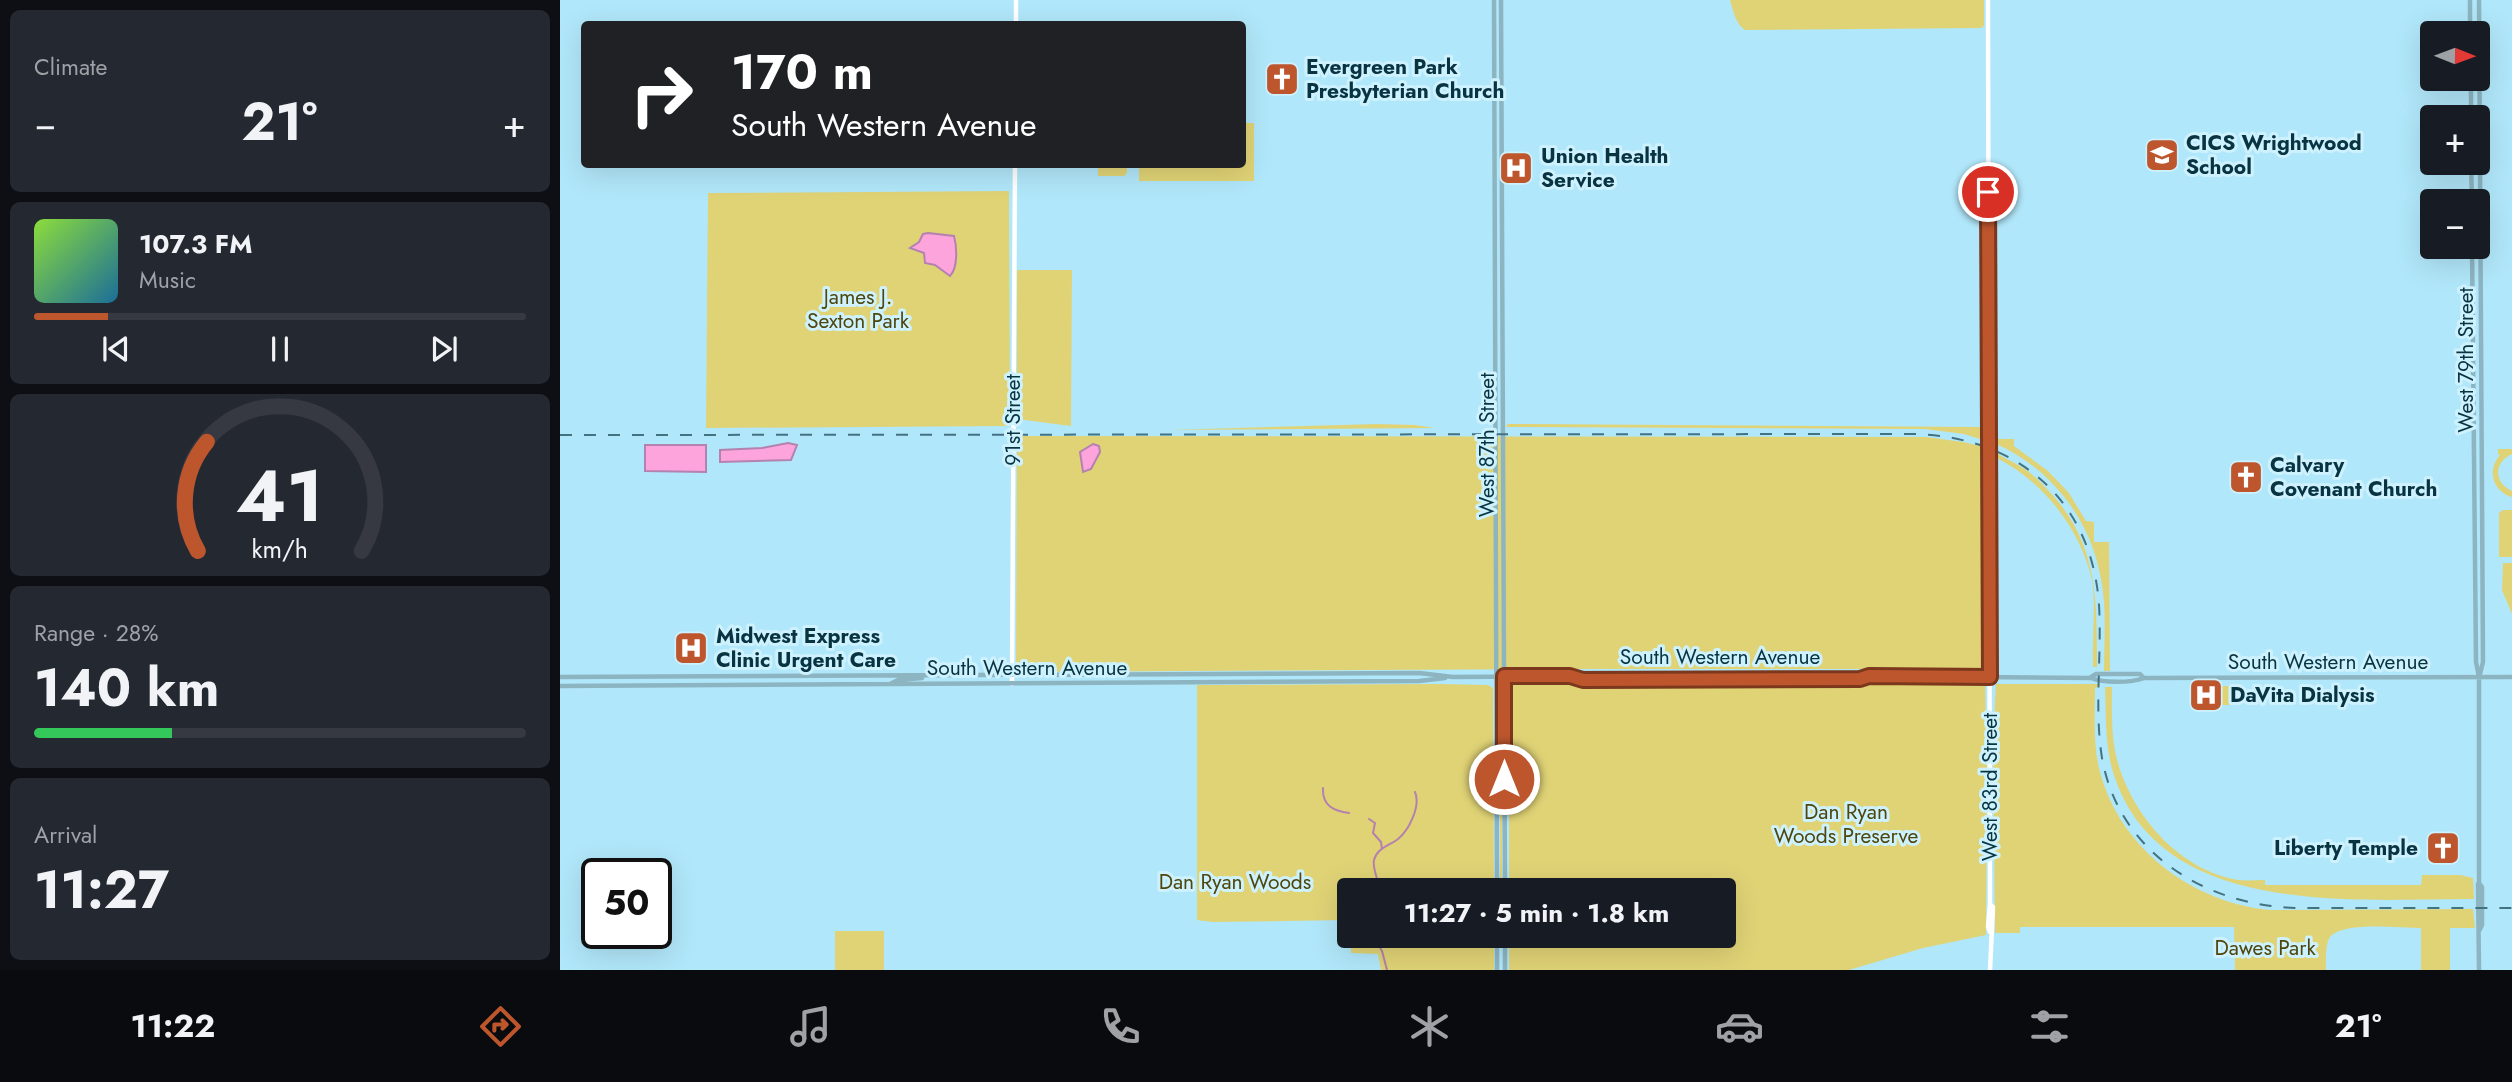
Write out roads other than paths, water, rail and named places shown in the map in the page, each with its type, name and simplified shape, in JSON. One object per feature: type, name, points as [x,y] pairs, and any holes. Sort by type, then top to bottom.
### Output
[{"type":"main road","name":"West 87th Street","points":[[1494,0],[1497,878]]},
{"type":"main road","name":"West 87th Street","points":[[1501,0],[1505,878]]},
{"type":"main road","points":[[2470,0],[2470,21]]},
{"type":"main road","name":"West 79th Street","points":[[2479,0],[2483,662],[2479,677]]},
{"type":"main road","name":"West 79th Street","points":[[2472,259],[2476,663],[2479,677],[2479,970]]},
{"type":"main road","points":[[1496,359],[1503,360]]},
{"type":"main road","name":"South Western Avenue","points":[[560,677],[1419,673],[1452,677],[1570,676],[1583,680],[1820,680],[1860,679],[1869,676],[2091,677],[2096,674],[2140,674],[2144,678],[2512,677]]},
{"type":"main road","points":[[889,684],[929,675]]},
{"type":"main road","name":"South Western Avenue","points":[[560,686],[1419,681],[1452,677]]},
{"type":"main road","points":[[1497,948],[1497,970]]},
{"type":"main road","points":[[1505,948],[1505,970]]},
{"type":"street","points":[[1016,0],[1016,21]]},
{"type":"street","name":"West 83rd Street","points":[[1988,0],[1990,903],[1993,907],[1990,970]]},
{"type":"street","name":"91st Street","points":[[1012,684],[1015,168]]},
{"type":"waterway","points":[[1323,788],[1323,794],[1330,806],[1349,813]]},
{"type":"waterway","points":[[1377,878],[1374,860],[1378,853],[1398,839],[1410,824],[1415,811],[1415,792]]},
{"type":"waterway","points":[[1369,819],[1375,823],[1373,833],[1381,842],[1382,849]]},
{"type":"waterway","points":[[1380,948],[1387,970]]},
{"type":"railway","points":[[560,435],[1913,434],[1950,438],[1985,447],[2015,461],[2042,481],[2064,505],[2081,534],[2093,567],[2099,605],[2099,720],[2102,758],[2112,792],[2127,822],[2148,847],[2173,869],[2201,885],[2233,898],[2266,905],[2300,908],[2512,908]]},
{"type":"place","name":"Evergreen Park Presbyterian Church","points":[[1282,79]]},
{"type":"place","name":"CICS Wrightwood School","points":[[2162,155]]},
{"type":"place","name":"Union Health Service","points":[[1516,168]]},
{"type":"place","name":"Calvary Covenant Church","points":[[2246,477]]},
{"type":"place","name":"Midwest Express Clinic Urgent Care","points":[[691,648]]},
{"type":"place","name":"DaVita Dialysis","points":[[2206,695]]},
{"type":"place","name":"Liberty Temple","points":[[2443,848]]},
{"type":"park label","name":"James J. Sexton Park","points":[[858,309]]},
{"type":"park label","name":"Dan Ryan Woods Preserve","points":[[1846,824]]},
{"type":"park label","name":"Dan Ryan Woods","points":[[1235,882]]},
{"type":"park label","name":"Dawes Park","points":[[2265,948]]}]
